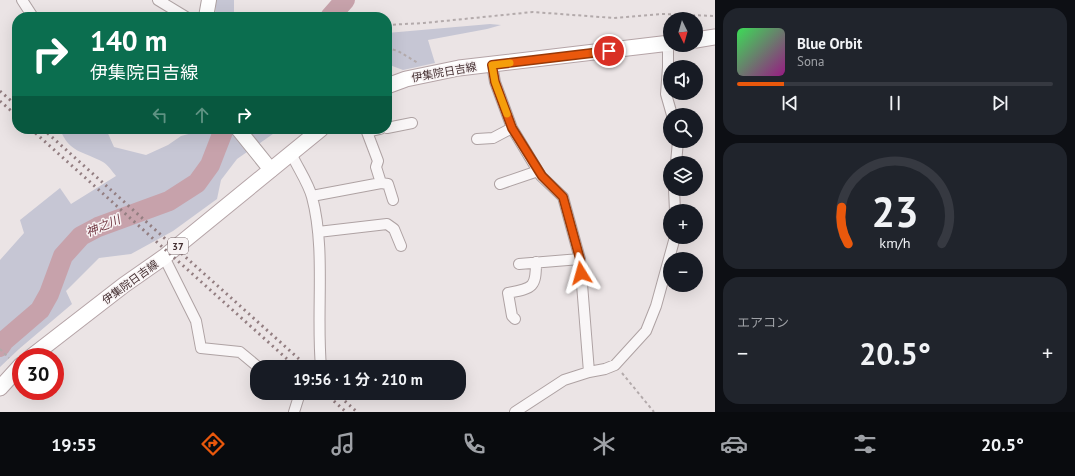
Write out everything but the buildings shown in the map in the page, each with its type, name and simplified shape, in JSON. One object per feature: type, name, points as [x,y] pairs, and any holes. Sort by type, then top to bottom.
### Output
[{"type":"main road","points":[[703,39],[715,37]]},
{"type":"main road","name":"伊集院日吉線","points":[[392,84],[429,73],[663,45]]},
{"type":"main road","name":"伊集院日吉線","points":[[43,348],[124,285],[164,257],[315,134]]},
{"type":"main road","points":[[0,388],[12,375]]},
{"type":"street","points":[[22,0],[30,12]]},
{"type":"street","points":[[158,0],[178,12]]},
{"type":"street","points":[[207,12],[209,0]]},
{"type":"street","points":[[669,52],[666,94],[670,108]]},
{"type":"street","points":[[492,65],[495,82],[512,128],[538,170],[563,197],[580,259],[589,372]]},
{"type":"street","points":[[392,127],[412,123]]},
{"type":"street","points":[[477,140],[493,138],[512,128]]},
{"type":"street","points":[[242,134],[271,170]]},
{"type":"street","points":[[368,134],[378,161],[376,167],[381,183]]},
{"type":"street","points":[[291,153],[312,196],[318,232],[318,338],[320,360]]},
{"type":"street","points":[[500,184],[538,170]]},
{"type":"street","points":[[312,196],[381,183],[388,184],[393,200]]},
{"type":"street","points":[[318,232],[387,224],[394,229],[400,246]]},
{"type":"street","points":[[515,412],[564,380],[589,372],[605,369],[615,364],[646,331],[656,306],[673,244]]},
{"type":"street","points":[[164,257],[196,321],[201,348],[240,352],[250,360]]},
{"type":"street","points":[[519,264],[580,259]]},
{"type":"street","points":[[515,319],[512,316],[508,293],[526,290],[533,286],[536,281],[536,262]]},
{"type":"street","points":[[294,412],[295,400]]},
{"type":"path","points":[[392,25],[533,12],[614,18],[662,14],[715,16]]},
{"type":"path","points":[[392,49],[398,51],[429,73]]},
{"type":"path","points":[[0,349],[6,355]]},
{"type":"path","points":[[615,364],[654,412]]},
{"type":"shaded area","points":[[216,0],[234,0],[234,12],[215,12]]},
{"type":"shaded area","points":[[490,24],[501,25],[428,40],[435,63],[403,70],[392,66],[392,33]]},
{"type":"shaded area","points":[[62,134],[108,134],[114,147],[146,155],[168,145],[181,136],[188,134],[273,134],[237,159],[221,180],[217,199],[173,231],[131,254],[99,258],[66,291],[72,304],[20,348],[12,348],[12,356],[0,367],[0,260],[24,233],[20,220],[60,188],[71,204],[116,176],[103,162],[77,150],[68,143]]},
{"type":"waterway","name":"神之川","points":[[334,12],[345,0]]},
{"type":"waterway","name":"神之川","points":[[0,347],[4,341],[40,310],[49,294],[63,256],[81,236],[98,227],[169,201],[197,183],[210,165],[222,134]]},
{"type":"railway","points":[[0,91],[12,102]]},
{"type":"railway","points":[[0,101],[12,112]]},
{"type":"railway","points":[[37,134],[288,360]]},
{"type":"railway","points":[[49,134],[300,360]]},
{"type":"railway","points":[[333,400],[346,412]]},
{"type":"railway","points":[[344,400],[357,412]]},
{"type":"slow traffic","points":[[507,114],[495,82],[492,65],[510,63]]},
{"type":"route","points":[[581,273],[580,259],[563,197],[542,176],[512,128],[495,82],[492,65],[609,51]]}]
